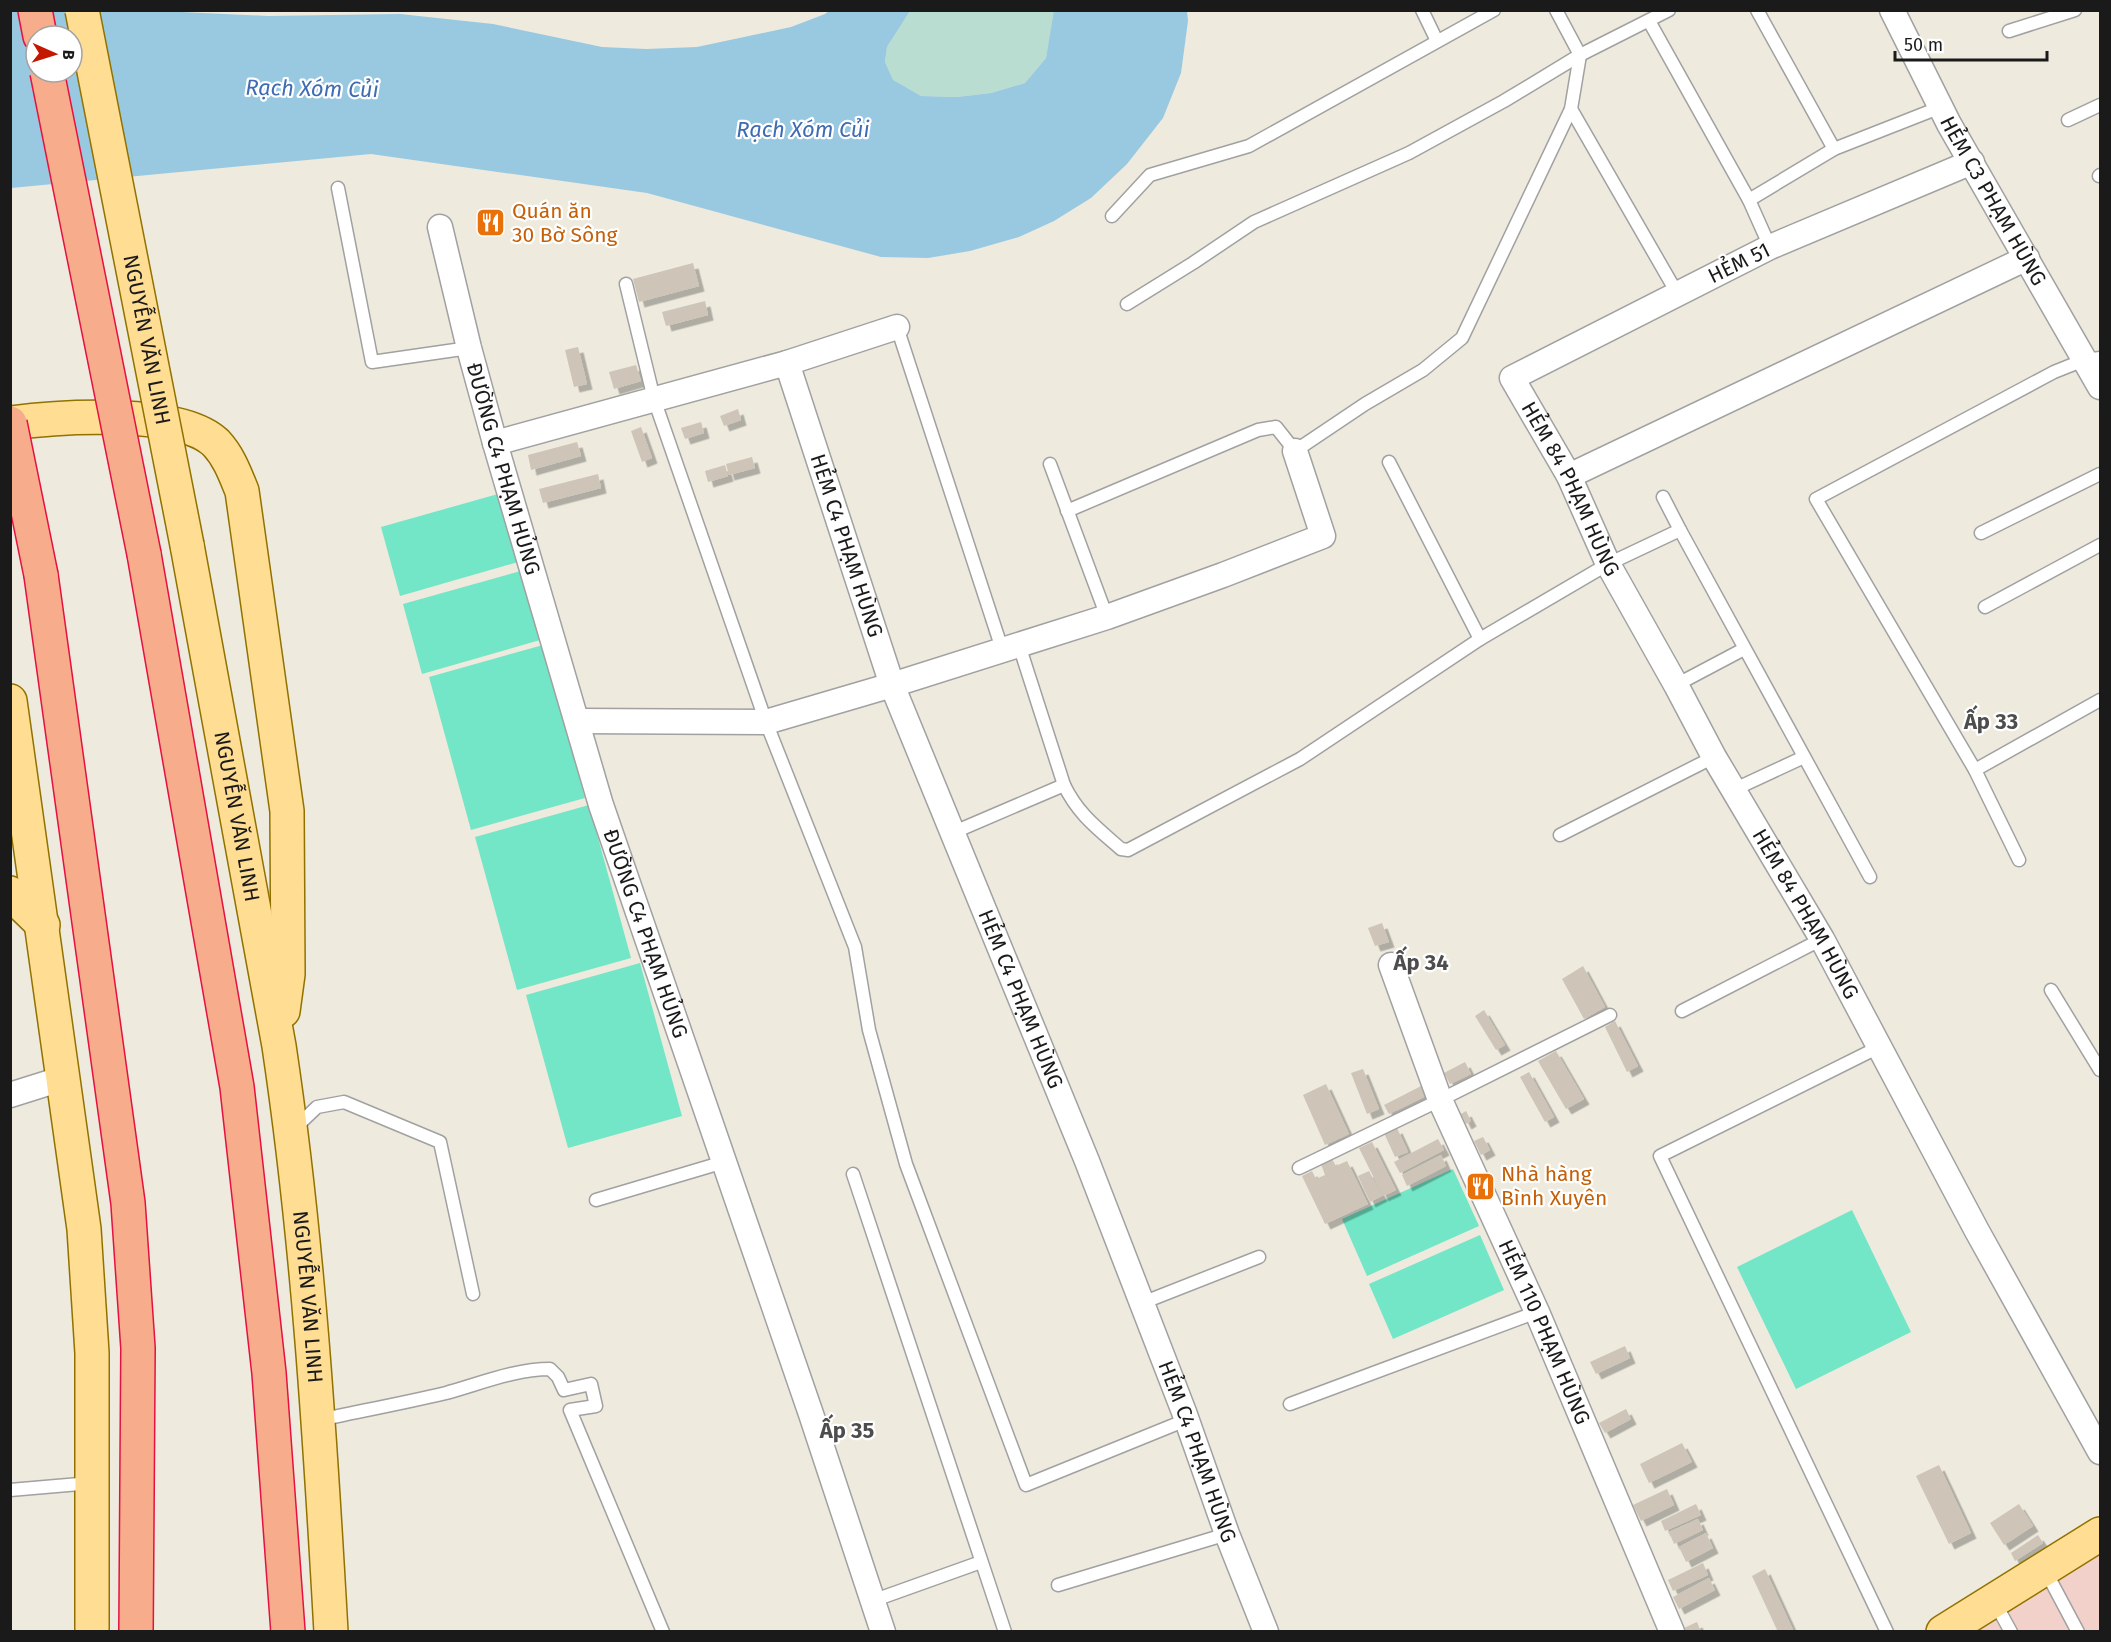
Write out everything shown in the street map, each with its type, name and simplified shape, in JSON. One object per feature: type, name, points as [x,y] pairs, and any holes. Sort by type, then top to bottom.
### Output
[{"type":"highway","points":[[49,84],[144,554],[237,1087],[269,1373],[288,1632]]},
{"type":"highway","points":[[10,423],[41,575],[128,1203],[138,1348],[136,1632]]},
{"type":"main road","name":"NGUYỄN VĂN LINH","points":[[82,10],[187,545],[279,1046],[291,1131],[316,1374],[331,1632]]},
{"type":"main road","points":[[10,423],[80,417],[141,418],[192,429],[215,442],[231,464],[242,491],[286,812],[288,974],[279,1046]]},
{"type":"main road","points":[[10,700],[84,1229],[92,1353],[92,1632]]},
{"type":"main road","points":[[10,893],[43,925]]},
{"type":"main road","points":[[1943,1632],[2100,1534]]},
{"type":"street","name":"HẺM C3 PHẠM HÙNG","points":[[1892,10],[1941,107],[2027,258],[2092,359],[2100,387]]},
{"type":"street","name":"HẺM 51","points":[[1512,378],[1770,247],[1972,162]]},
{"type":"street","name":"ĐƯỜNG C4 PHẠM HỦNG","points":[[440,227],[495,443],[601,805],[811,1414],[883,1632]]},
{"type":"street","points":[[1569,476],[2027,258]]},
{"type":"street","points":[[495,443],[787,363],[897,327]]},
{"type":"street","name":"HẺM C4 PHẠM HÙNG","points":[[787,363],[892,685],[1087,1161],[1266,1632]]},
{"type":"street","name":"HẺM 84 PHẠM HÙNG","points":[[1512,378],[1569,476],[1608,564],[1714,757],[1822,939],[1977,1231],[2100,1452]]},
{"type":"street","points":[[578,721],[766,722],[1107,617],[1223,575],[1323,536],[1295,451]]},
{"type":"street","name":"HẺM 110 PHẠM HÙNG","points":[[1391,965],[1440,1100],[1537,1312],[1672,1632]]},
{"type":"street","points":[[10,1095],[64,1078]]},
{"type":"lane","points":[[1422,10],[1437,41]]},
{"type":"lane","points":[[1112,216],[1150,175],[1249,146],[1494,10]]},
{"type":"lane","points":[[1068,511],[1258,430],[1276,427],[1295,451],[1423,370],[1462,338],[1571,109],[1580,55],[1556,10]]},
{"type":"lane","points":[[1127,304],[1193,264],[1254,222],[1409,153],[1504,101],[1580,55],[1669,10]]},
{"type":"lane","points":[[1757,10],[1834,148]]},
{"type":"lane","points":[[2009,32],[2075,10]]},
{"type":"lane","points":[[1649,21],[1749,200],[1770,247]]},
{"type":"lane","points":[[2068,120],[2100,105]]},
{"type":"lane","points":[[1749,200],[1834,148],[1941,107]]},
{"type":"lane","points":[[1571,109],[1677,294]]},
{"type":"lane","points":[[338,188],[372,362],[469,348]]},
{"type":"lane","points":[[626,284],[654,399],[766,722],[855,947],[869,1030],[906,1164],[1026,1485],[1186,1420]]},
{"type":"lane","points":[[897,327],[1010,647],[1064,785],[1081,813],[1120,849],[1128,850],[1300,759],[1480,639],[1608,564],[1680,530]]},
{"type":"lane","points":[[2019,860],[1975,770],[1816,499],[2054,372],[2092,359]]},
{"type":"lane","points":[[1389,462],[1480,639]]},
{"type":"lane","points":[[1050,465],[1107,617]]},
{"type":"lane","points":[[1981,533],[2100,474]]},
{"type":"lane","points":[[1663,497],[1870,877]]},
{"type":"lane","points":[[1985,607],[2100,545]]},
{"type":"lane","points":[[1676,685],[1744,649]]},
{"type":"lane","points":[[1975,770],[2100,700]]},
{"type":"lane","points":[[1560,835],[1714,757]]},
{"type":"lane","points":[[1733,790],[1804,758]]},
{"type":"lane","points":[[952,833],[1064,785]]},
{"type":"lane","points":[[1682,1011],[1822,939]]},
{"type":"lane","points":[[2051,990],[2100,1070]]},
{"type":"lane","points":[[1299,1168],[1610,1015]]},
{"type":"lane","points":[[1879,1047],[1660,1156],[1887,1632]]},
{"type":"lane","points":[[291,1131],[316,1107],[344,1102],[440,1142],[473,1294]]},
{"type":"lane","points":[[596,1200],[724,1162]]},
{"type":"lane","points":[[853,1174],[1005,1632]]},
{"type":"lane","points":[[1142,1303],[1259,1257]]},
{"type":"lane","points":[[1290,1404],[1537,1312]]},
{"type":"lane","points":[[319,1420],[445,1393],[493,1379],[540,1369],[550,1370],[558,1377],[564,1390],[591,1384],[596,1406],[570,1410],[663,1632]]},
{"type":"lane","points":[[10,1490],[92,1483]]},
{"type":"lane","points":[[1058,1585],[1227,1533]]},
{"type":"lane","points":[[872,1600],[981,1562]]},
{"type":"lane","points":[[2045,1569],[2078,1632]]},
{"type":"lane","points":[[1994,1600],[2011,1632]]},
{"type":"shaded area","points":[[910,11],[1055,12],[1046,58],[1025,83],[991,93],[957,97],[921,96],[893,81],[885,62],[887,47]]},
{"type":"shaded area","points":[[2100,1547],[2100,1631],[1970,1631]]},
{"type":"green space","points":[[505,492],[525,560],[400,596],[381,527]]},
{"type":"green space","points":[[528,569],[547,638],[422,674],[403,604]]},
{"type":"green space","points":[[543,645],[585,798],[471,830],[429,677]]},
{"type":"green space","points":[[589,805],[631,958],[517,990],[475,837]]},
{"type":"green space","points":[[640,963],[682,1116],[568,1148],[526,995]]},
{"type":"green space","points":[[1453,1169],[1479,1226],[1367,1276],[1342,1219]]},
{"type":"green space","points":[[1852,1210],[1911,1332],[1796,1389],[1737,1267]]},
{"type":"green space","points":[[1480,1235],[1504,1290],[1393,1339],[1369,1284]]},
{"type":"water","name":"Rạch Xóm Củi","points":[[139,10],[268,16],[400,14],[493,24],[602,47],[646,49],[697,47],[791,27],[829,11],[910,11],[887,47],[885,62],[893,80],[921,96],[957,97],[991,93],[1025,83],[1046,58],[1054,11],[1187,11],[1188,21],[1181,73],[1163,118],[1127,164],[1091,198],[1054,221],[1019,237],[970,251],[928,258],[881,257],[647,193],[371,154],[11,188],[11,11]]},
{"type":"building","points":[[693,263],[699,286],[639,302],[633,279]]},
{"type":"building","points":[[705,301],[708,315],[666,326],[662,312]]},
{"type":"building","points":[[578,347],[587,384],[574,387],[565,350]]},
{"type":"building","points":[[636,365],[641,381],[614,389],[609,372]]},
{"type":"building","points":[[738,409],[741,420],[724,426],[720,416]]},
{"type":"building","points":[[701,422],[704,433],[685,439],[681,428]]},
{"type":"building","points":[[641,427],[652,458],[642,462],[631,431]]},
{"type":"building","points":[[577,442],[581,456],[531,470],[528,455]]},
{"type":"building","points":[[752,457],[755,468],[729,475],[726,464]]},
{"type":"building","points":[[725,465],[728,476],[708,482],[705,471]]},
{"type":"building","points":[[598,474],[601,488],[543,503],[539,489]]},
{"type":"building","points":[[1382,923],[1389,942],[1375,946],[1368,928]]},
{"type":"building","points":[[1583,966],[1605,1007],[1584,1019],[1562,979]]},
{"type":"building","points":[[1484,1010],[1505,1045],[1496,1050],[1475,1016]]},
{"type":"building","points":[[1615,1021],[1638,1066],[1627,1072],[1605,1027]]},
{"type":"building","points":[[1556,1051],[1584,1099],[1566,1109],[1538,1061]]},
{"type":"building","points":[[1465,1062],[1471,1074],[1450,1084],[1444,1073]]},
{"type":"building","points":[[1363,1069],[1379,1109],[1367,1114],[1351,1073]]},
{"type":"building","points":[[1529,1072],[1554,1117],[1545,1122],[1520,1077]]},
{"type":"building","points":[[1326,1084],[1349,1134],[1325,1145],[1303,1095]]},
{"type":"building","points":[[1425,1084],[1430,1094],[1389,1114],[1384,1105]]},
{"type":"building","points":[[1466,1111],[1471,1121],[1466,1124],[1461,1114]]},
{"type":"building","points":[[1397,1128],[1408,1152],[1395,1157],[1384,1133]]},
{"type":"building","points":[[1483,1137],[1490,1150],[1481,1155],[1474,1141]]},
{"type":"building","points":[[1438,1139],[1444,1150],[1400,1173],[1394,1162]]},
{"type":"building","points":[[1372,1142],[1396,1190],[1383,1196],[1359,1148]]},
{"type":"building","points":[[1441,1155],[1446,1166],[1407,1186],[1402,1175]]},
{"type":"building","points":[[1332,1159],[1336,1166],[1347,1161],[1368,1204],[1325,1224],[1302,1176],[1312,1171],[1316,1179],[1325,1175],[1321,1164]]},
{"type":"building","points":[[1369,1171],[1382,1196],[1370,1202],[1358,1176]]},
{"type":"building","points":[[1625,1346],[1630,1358],[1596,1374],[1590,1362]]},
{"type":"building","points":[[1626,1409],[1631,1419],[1605,1433],[1599,1423]]},
{"type":"building","points":[[1682,1443],[1692,1462],[1649,1483],[1640,1464]]},
{"type":"building","points":[[1939,1465],[1971,1533],[1949,1544],[1916,1476]]},
{"type":"building","points":[[1667,1489],[1674,1505],[1641,1521],[1633,1505]]},
{"type":"building","points":[[1696,1504],[1701,1515],[1665,1531],[1661,1521]]},
{"type":"building","points":[[2019,1504],[2033,1526],[2004,1545],[1990,1523]]},
{"type":"building","points":[[1698,1519],[1703,1530],[1674,1544],[1669,1532]]},
{"type":"building","points":[[1706,1533],[1713,1548],[1686,1562],[1679,1547]]},
{"type":"building","points":[[2038,1535],[2043,1543],[2015,1561],[2011,1553]]},
{"type":"building","points":[[1703,1563],[1708,1575],[1673,1591],[1668,1580]]},
{"type":"building","points":[[1765,1569],[1794,1632],[1778,1632],[1752,1576]]},
{"type":"building","points":[[1709,1578],[1715,1590],[1679,1609],[1673,1597]]},
{"type":"building","points":[[1697,1622],[1701,1632],[1685,1632],[1684,1628]]},
{"type":"place","name":"Quán ăn 30 Bờ Sông","points":[[491,223]]},
{"type":"place","name":"Nhà hàng Bình Xuyên","points":[[1480,1186]]},
{"type":"district","name":"Ấp 33","points":[[1991,721]]},
{"type":"district","name":"Ấp 34","points":[[1421,962]]},
{"type":"district","name":"Ấp 35","points":[[847,1430]]}]
